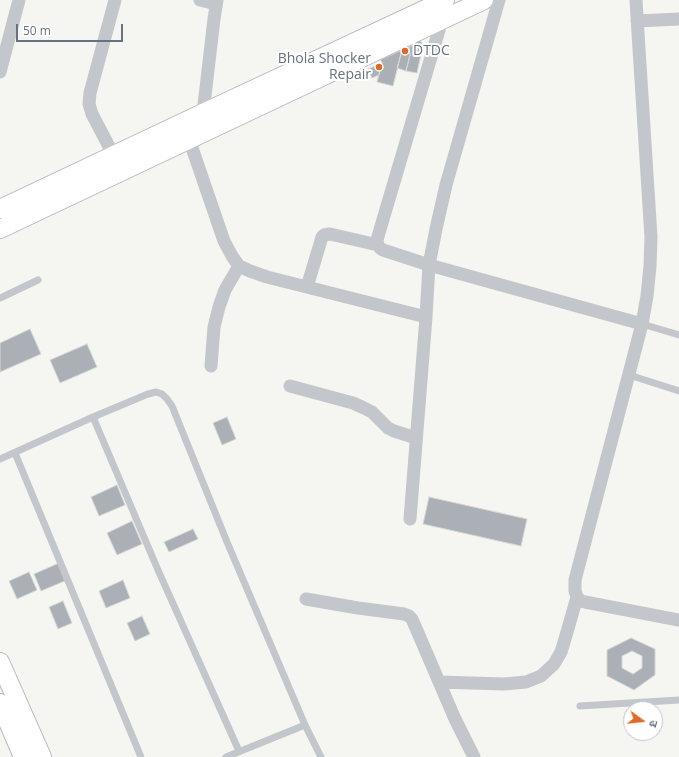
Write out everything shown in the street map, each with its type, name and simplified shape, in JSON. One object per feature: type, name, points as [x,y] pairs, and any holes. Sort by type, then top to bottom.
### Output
[{"type":"main road","points":[[0,229],[208,130],[385,38],[446,0]]},
{"type":"main road","points":[[0,209],[203,113],[385,38],[442,20],[484,0]]},
{"type":"main road","points":[[0,662],[42,757]]},
{"type":"main road","points":[[0,703],[7,726],[23,757]]},
{"type":"street","points":[[0,72],[19,0]]},
{"type":"street","points":[[114,156],[92,114],[89,104],[90,93],[115,0]]},
{"type":"street","points":[[200,0],[217,2],[203,113],[208,130]]},
{"type":"street","points":[[410,519],[429,265],[446,185],[499,0]]},
{"type":"street","points":[[439,682],[504,684],[526,682],[541,676],[554,664],[566,639],[577,597],[575,591],[576,580],[642,324],[647,296],[651,237],[636,0]]},
{"type":"street","points":[[637,21],[679,19]]},
{"type":"street","points":[[378,245],[377,240],[442,20]]},
{"type":"street","points":[[189,139],[224,241],[239,266],[250,272],[267,277],[426,317]]},
{"type":"street","points":[[307,287],[322,237],[330,234],[378,245],[383,250],[429,265],[642,324]]},
{"type":"street","points":[[211,366],[214,327],[219,307],[225,290],[239,266]]},
{"type":"street","points":[[290,386],[353,403],[372,412],[388,428],[416,438]]},
{"type":"street","points":[[577,597],[585,602],[679,620]]},
{"type":"street","points":[[306,599],[409,616],[412,619],[455,719],[474,757]]},
{"type":"lane","points":[[0,298],[38,280]]},
{"type":"lane","points":[[642,324],[679,335]]},
{"type":"lane","points":[[629,375],[679,391]]},
{"type":"lane","points":[[0,459],[148,394],[156,392],[162,394],[172,406],[227,542],[305,725],[321,757]]},
{"type":"lane","points":[[93,417],[158,570],[239,751]]},
{"type":"lane","points":[[15,453],[141,757]]},
{"type":"lane","points":[[580,706],[679,700]]},
{"type":"lane","points":[[226,757],[305,725]]},
{"type":"building","points":[[420,40],[423,45],[417,73],[406,71],[410,55],[409,47]]},
{"type":"building","points":[[409,47],[410,55],[406,71],[397,68],[402,50]]},
{"type":"building","points":[[402,50],[393,86],[377,82],[382,62],[380,60]]},
{"type":"building","points":[[382,63],[379,75],[372,78],[368,69]]},
{"type":"building","points":[[30,329],[41,354],[0,372],[0,343]]},
{"type":"building","points":[[87,344],[97,367],[60,383],[50,360]]},
{"type":"building","points":[[227,417],[236,439],[222,445],[213,423]]},
{"type":"building","points":[[117,485],[125,505],[99,516],[91,497]]},
{"type":"building","points":[[429,497],[527,519],[521,546],[423,524]]},
{"type":"building","points":[[132,521],[142,544],[117,555],[107,533]]},
{"type":"building","points":[[193,529],[198,539],[169,552],[164,542]]},
{"type":"building","points":[[59,563],[67,580],[41,591],[34,574]]},
{"type":"building","points":[[29,572],[37,590],[17,599],[9,581]]},
{"type":"building","points":[[123,580],[130,598],[106,608],[99,591]]},
{"type":"building","points":[[63,601],[72,623],[58,629],[49,607]]},
{"type":"building","points":[[142,616],[150,634],[135,641],[127,623]]},
{"type":"building","points":[[631,638],[655,649],[655,675],[634,690],[607,676],[607,650]],"holes":[[[632,651],[642,656],[642,668],[633,674],[622,668],[622,656]]]},
{"type":"place","name":"DTDC","points":[[405,51]]},
{"type":"place","name":"Bhola Shocker Repair","points":[[379,67]]}]
